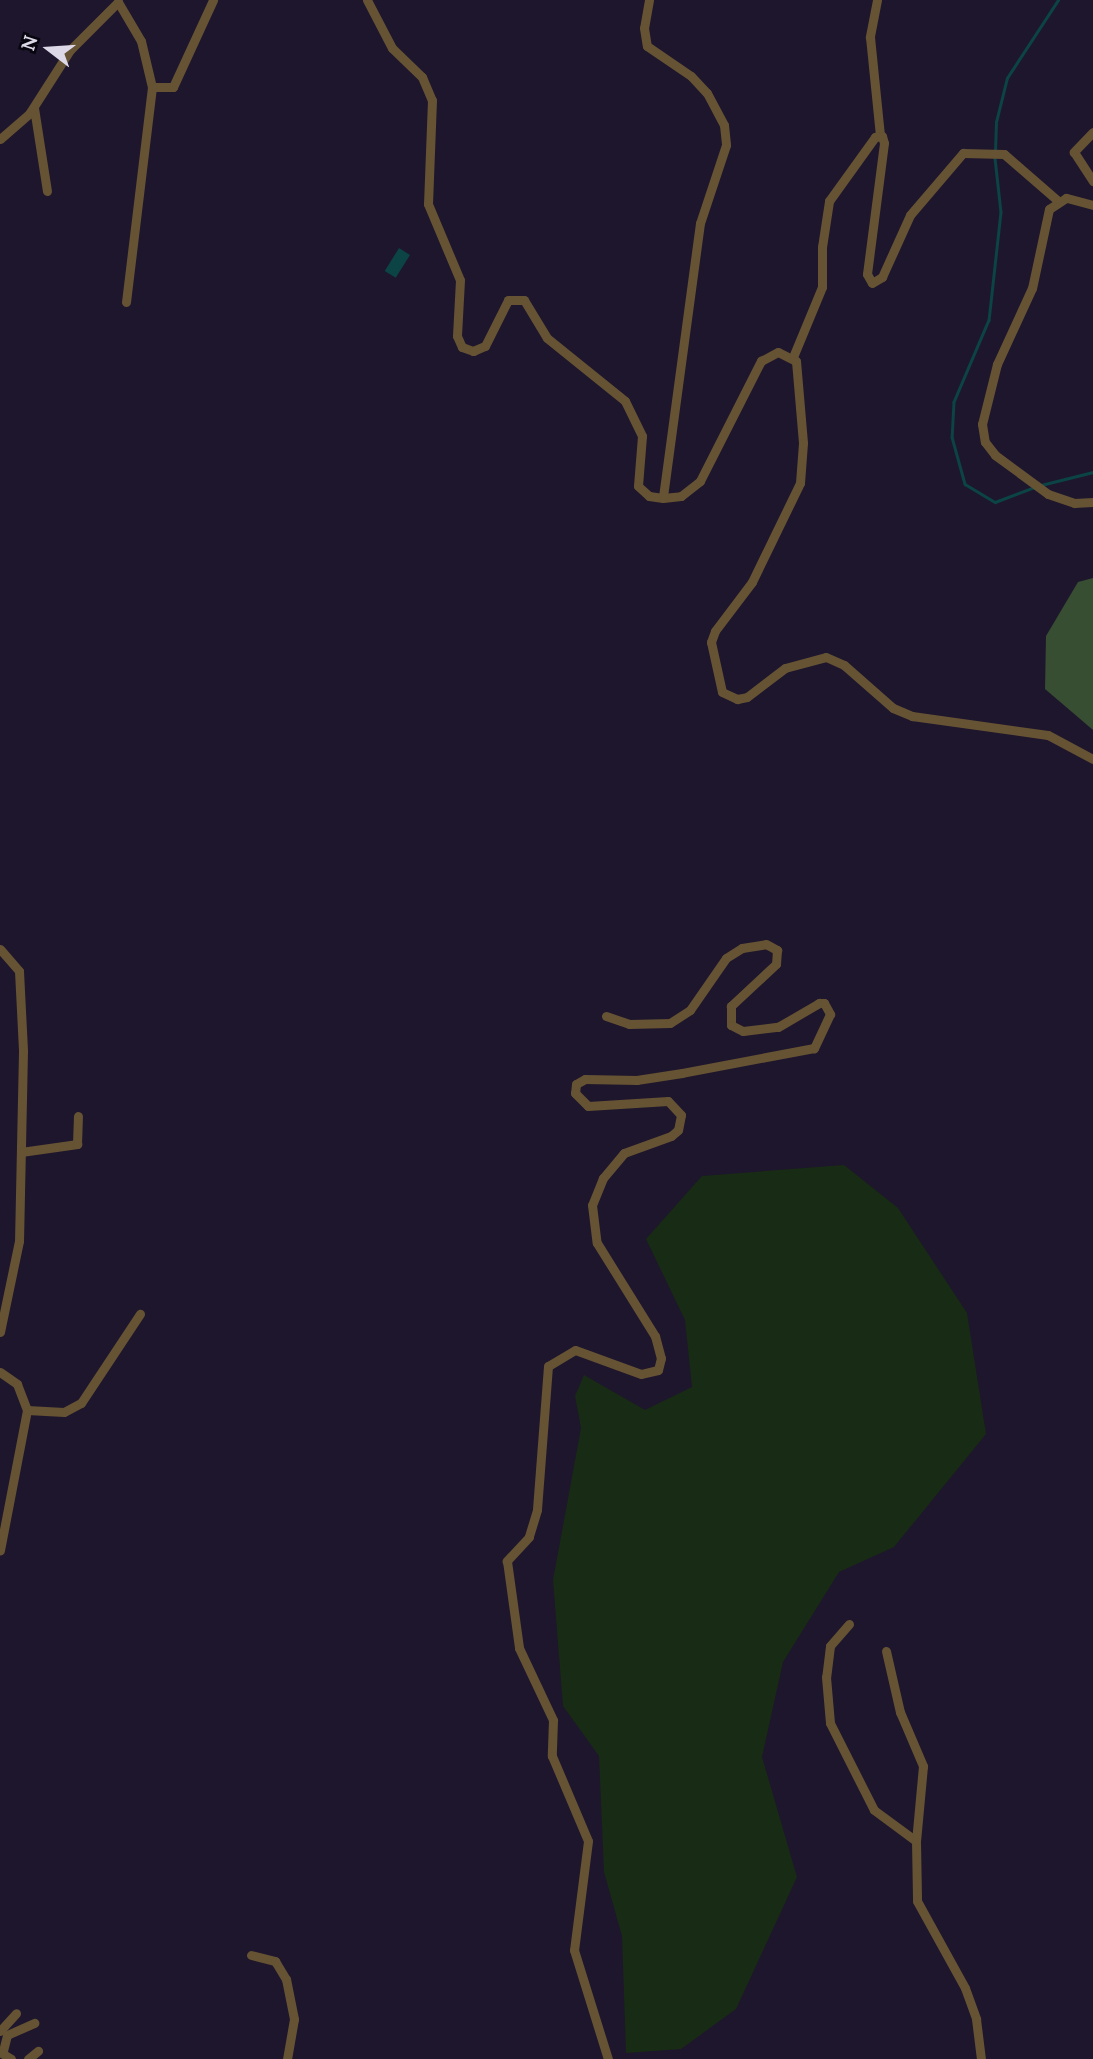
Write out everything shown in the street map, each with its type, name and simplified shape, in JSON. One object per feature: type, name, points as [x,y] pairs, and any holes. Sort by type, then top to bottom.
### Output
[{"type":"street","points":[[152,87],[163,90],[178,81],[213,0]]},
{"type":"street","points":[[367,0],[392,48],[422,77],[432,100],[428,204],[460,280],[457,336],[462,347],[473,351],[485,346],[509,300],[524,300],[547,338],[625,401],[642,436],[638,486],[649,496],[663,498],[681,496],[700,481],[761,361],[778,352],[793,357],[798,365],[803,443],[800,482],[752,582],[715,631],[711,642],[722,692],[737,699],[747,696],[785,668],[826,657],[844,665],[883,701],[912,716],[1048,735],[1093,759]]},
{"type":"street","points":[[649,0],[644,28],[647,46],[691,76],[707,93],[724,125],[726,145],[700,223],[663,498]]},
{"type":"street","points":[[877,0],[870,37],[880,136],[884,143],[867,274],[872,283],[882,277],[910,215],[959,156],[971,152],[1004,154],[1057,200],[1076,198],[1093,205]]},
{"type":"street","points":[[0,139],[34,108],[71,50],[118,2],[141,41],[152,87],[126,302]]},
{"type":"street","points":[[34,108],[47,191]]},
{"type":"street","points":[[1093,132],[1074,152],[1093,181]]},
{"type":"street","points":[[793,357],[822,287],[822,240],[832,195],[866,146],[880,136]]},
{"type":"street","points":[[1057,200],[1044,219],[1032,288],[997,364],[982,424],[985,442],[995,455],[1057,498],[1093,502]]},
{"type":"street","points":[[607,1016],[629,1024],[670,1023],[690,1010],[726,958],[742,948],[766,944],[778,950],[776,964],[731,1006],[730,1025],[743,1031],[778,1027],[819,1003],[824,1003],[830,1014],[814,1048],[637,1080],[585,1079],[576,1084],[575,1093],[588,1106],[668,1101],[681,1115],[678,1130],[671,1136],[624,1153],[603,1178],[593,1205],[597,1243],[655,1336],[662,1358],[658,1370],[650,1376],[641,1374],[575,1350],[548,1366],[537,1510],[529,1538],[507,1561],[519,1648],[553,1720],[552,1756],[588,1841],[574,1950],[608,2059]]},
{"type":"street","points":[[0,949],[19,971],[21,1152],[17,1262],[0,1332]]},
{"type":"street","points":[[21,1152],[76,1144],[78,1116]]},
{"type":"street","points":[[27,1410],[64,1412],[81,1403],[139,1314]]},
{"type":"street","points":[[0,1372],[17,1384],[27,1410],[0,1550]]},
{"type":"street","points":[[849,1624],[830,1646],[826,1677],[830,1723],[874,1810],[916,1841]]},
{"type":"street","points":[[886,1651],[900,1712],[923,1766],[916,1841],[917,1901],[965,1988],[976,2019],[981,2059]]},
{"type":"street","points":[[251,1955],[275,1961],[286,1979],[294,2019],[287,2059]]},
{"type":"street","points":[[0,2031],[16,2013]]},
{"type":"street","points":[[11,2059],[2,2052],[7,2035],[34,2023]]},
{"type":"street","points":[[28,2059],[38,2051]]},
{"type":"shaded area","points":[[399,248],[410,255],[396,278],[385,271]]},
{"type":"shaded area","points":[[1093,578],[1093,730],[1045,689],[1046,636],[1078,582]]},
{"type":"shaded area","points":[[844,1165],[898,1208],[967,1313],[986,1434],[894,1547],[839,1572],[783,1662],[762,1757],[797,1877],[736,2009],[681,2049],[626,2053],[622,1936],[604,1872],[599,1756],[563,1706],[553,1580],[581,1428],[575,1396],[584,1375],[645,1410],[692,1387],[685,1320],[646,1239],[702,1176]]},
{"type":"waterway","points":[[995,151],[996,122],[1007,78],[1058,0]]},
{"type":"waterway","points":[[995,158],[1001,212],[989,320],[954,402],[952,437],[965,484],[995,502],[1035,487]]},
{"type":"waterway","points":[[1041,485],[1093,472]]}]
